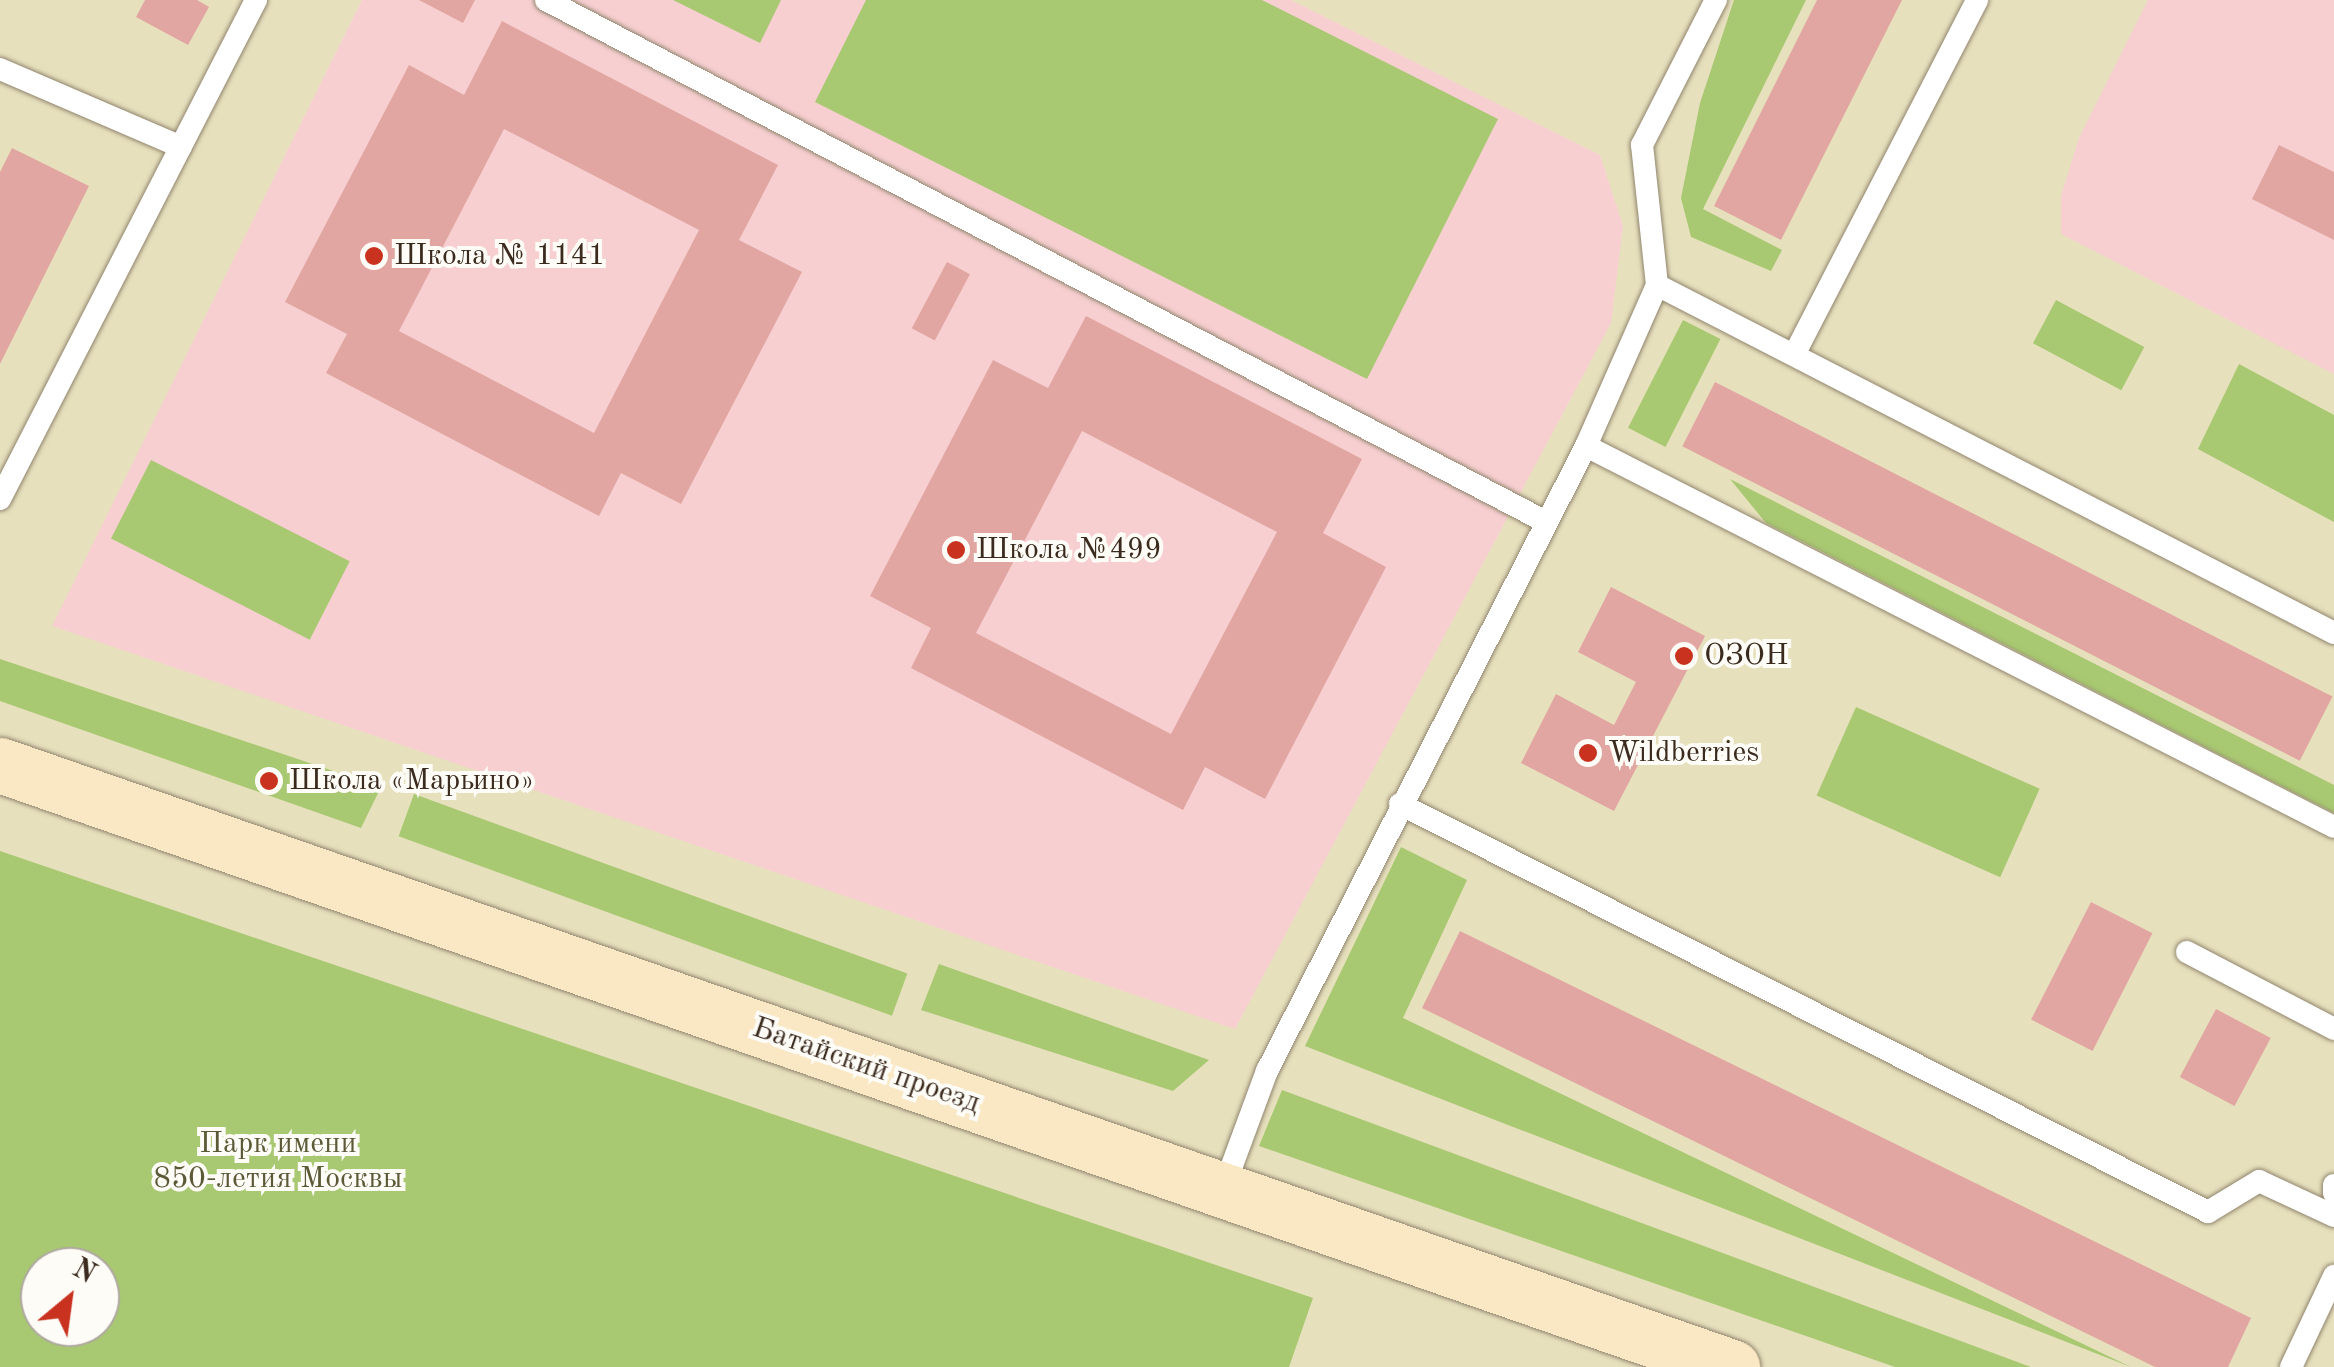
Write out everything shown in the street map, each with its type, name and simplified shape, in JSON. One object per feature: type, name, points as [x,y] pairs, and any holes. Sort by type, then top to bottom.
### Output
[{"type":"main road","name":"Батайский проезд","points":[[0,765],[1224,1187],[1732,1367]]},
{"type":"lane","points":[[0,498],[256,0]]},
{"type":"lane","points":[[546,0],[1546,522]]},
{"type":"lane","points":[[1224,1187],[1267,1070],[1586,446],[1657,285],[1642,146],[1716,0]]},
{"type":"lane","points":[[1795,353],[1977,0]]},
{"type":"lane","points":[[0,70],[181,146]]},
{"type":"lane","points":[[1657,285],[2334,633]]},
{"type":"lane","points":[[1586,446],[2334,826]]},
{"type":"lane","points":[[1400,804],[2208,1212],[2259,1182],[2334,1216]]},
{"type":"lane","points":[[2186,952],[2334,1029]]},
{"type":"lane","points":[[2334,1185],[2334,1193]]},
{"type":"lane","points":[[2292,1367],[2334,1276]]},
{"type":"shaded area","points":[[362,0],[1291,0],[1600,155],[1623,226],[1611,323],[1235,1029],[52,626]]},
{"type":"shaded area","points":[[2148,0],[2334,0],[2334,374],[2061,234],[2061,196],[2079,138]]},
{"type":"green space","points":[[673,0],[781,0],[760,43]]},
{"type":"green space","points":[[866,0],[1262,0],[1498,119],[1367,379],[815,102]]},
{"type":"green space","points":[[1734,0],[1806,0],[1703,209],[1782,250],[1771,271],[1691,237],[1681,198],[1700,103]]},
{"type":"green space","points":[[2056,300],[2144,347],[2121,390],[2033,343]]},
{"type":"green space","points":[[1683,320],[1720,339],[1665,447],[1628,428]]},
{"type":"green space","points":[[2239,364],[2334,415],[2334,522],[2198,449]]},
{"type":"green space","points":[[151,460],[350,561],[310,640],[111,538]]},
{"type":"green space","points":[[1730,479],[2334,785],[2334,813],[1766,523]]},
{"type":"green space","points":[[0,659],[381,787],[361,828],[0,701]]},
{"type":"green space","points":[[1856,707],[2040,789],[2000,877],[1817,796]]},
{"type":"green space","points":[[414,794],[907,974],[892,1016],[399,836]]},
{"type":"green space","points":[[1401,847],[1467,880],[1403,1018],[2131,1367],[1305,1046]]},
{"type":"green space","name":"Парк имени 850-летия Москвы","points":[[0,851],[1313,1298],[1289,1367],[0,1367]]},
{"type":"green space","points":[[939,964],[1209,1060],[1173,1091],[921,1010]]},
{"type":"green space","points":[[1282,1090],[2031,1367],[1895,1367],[1259,1146]]},
{"type":"building","points":[[145,0],[197,0],[209,7],[188,45],[136,17]]},
{"type":"building","points":[[419,0],[475,0],[463,23]]},
{"type":"building","points":[[1817,0],[1902,0],[1781,240],[1714,206]]},
{"type":"building","name":"Школа № 1141","points":[[502,21],[778,165],[739,240],[802,272],[681,504],[621,473],[599,516],[326,373],[347,334],[285,302],[409,65],[464,95]],"holes":[[[504,129],[699,230],[594,433],[399,331]]]},
{"type":"building","points":[[2279,145],[2334,172],[2334,240],[2252,199]]},
{"type":"building","points":[[12,148],[89,186],[0,364],[0,172]]},
{"type":"building","points":[[947,262],[970,274],[935,340],[912,328]]},
{"type":"building","name":"Школа №499","points":[[1086,316],[1362,459],[1323,533],[1386,567],[1265,799],[1205,767],[1183,810],[911,668],[931,628],[870,596],[993,360],[1048,388]],"holes":[[[1082,431],[1277,532],[1171,734],[976,633]]]},
{"type":"building","points":[[1715,382],[2332,697],[2300,761],[1682,446]]},
{"type":"building","points":[[1611,587],[1705,636],[1614,811],[1521,763],[1556,694],[1614,725],[1636,682],[1578,652]]},
{"type":"building","points":[[2091,902],[2152,933],[2093,1051],[2031,1020]]},
{"type":"building","points":[[1460,931],[2251,1318],[2228,1367],[2155,1367],[1422,1008]]},
{"type":"building","points":[[2216,1009],[2271,1038],[2235,1106],[2180,1077]]},
{"type":"place","name":"Школа № 1141","points":[[374,256]]},
{"type":"place","name":"Школа №499","points":[[956,550]]},
{"type":"place","name":"ОЗОН","points":[[1684,656]]},
{"type":"place","name":"Wildberries","points":[[1588,753]]},
{"type":"place","name":"Школа «Марьино»","points":[[269,781]]}]
